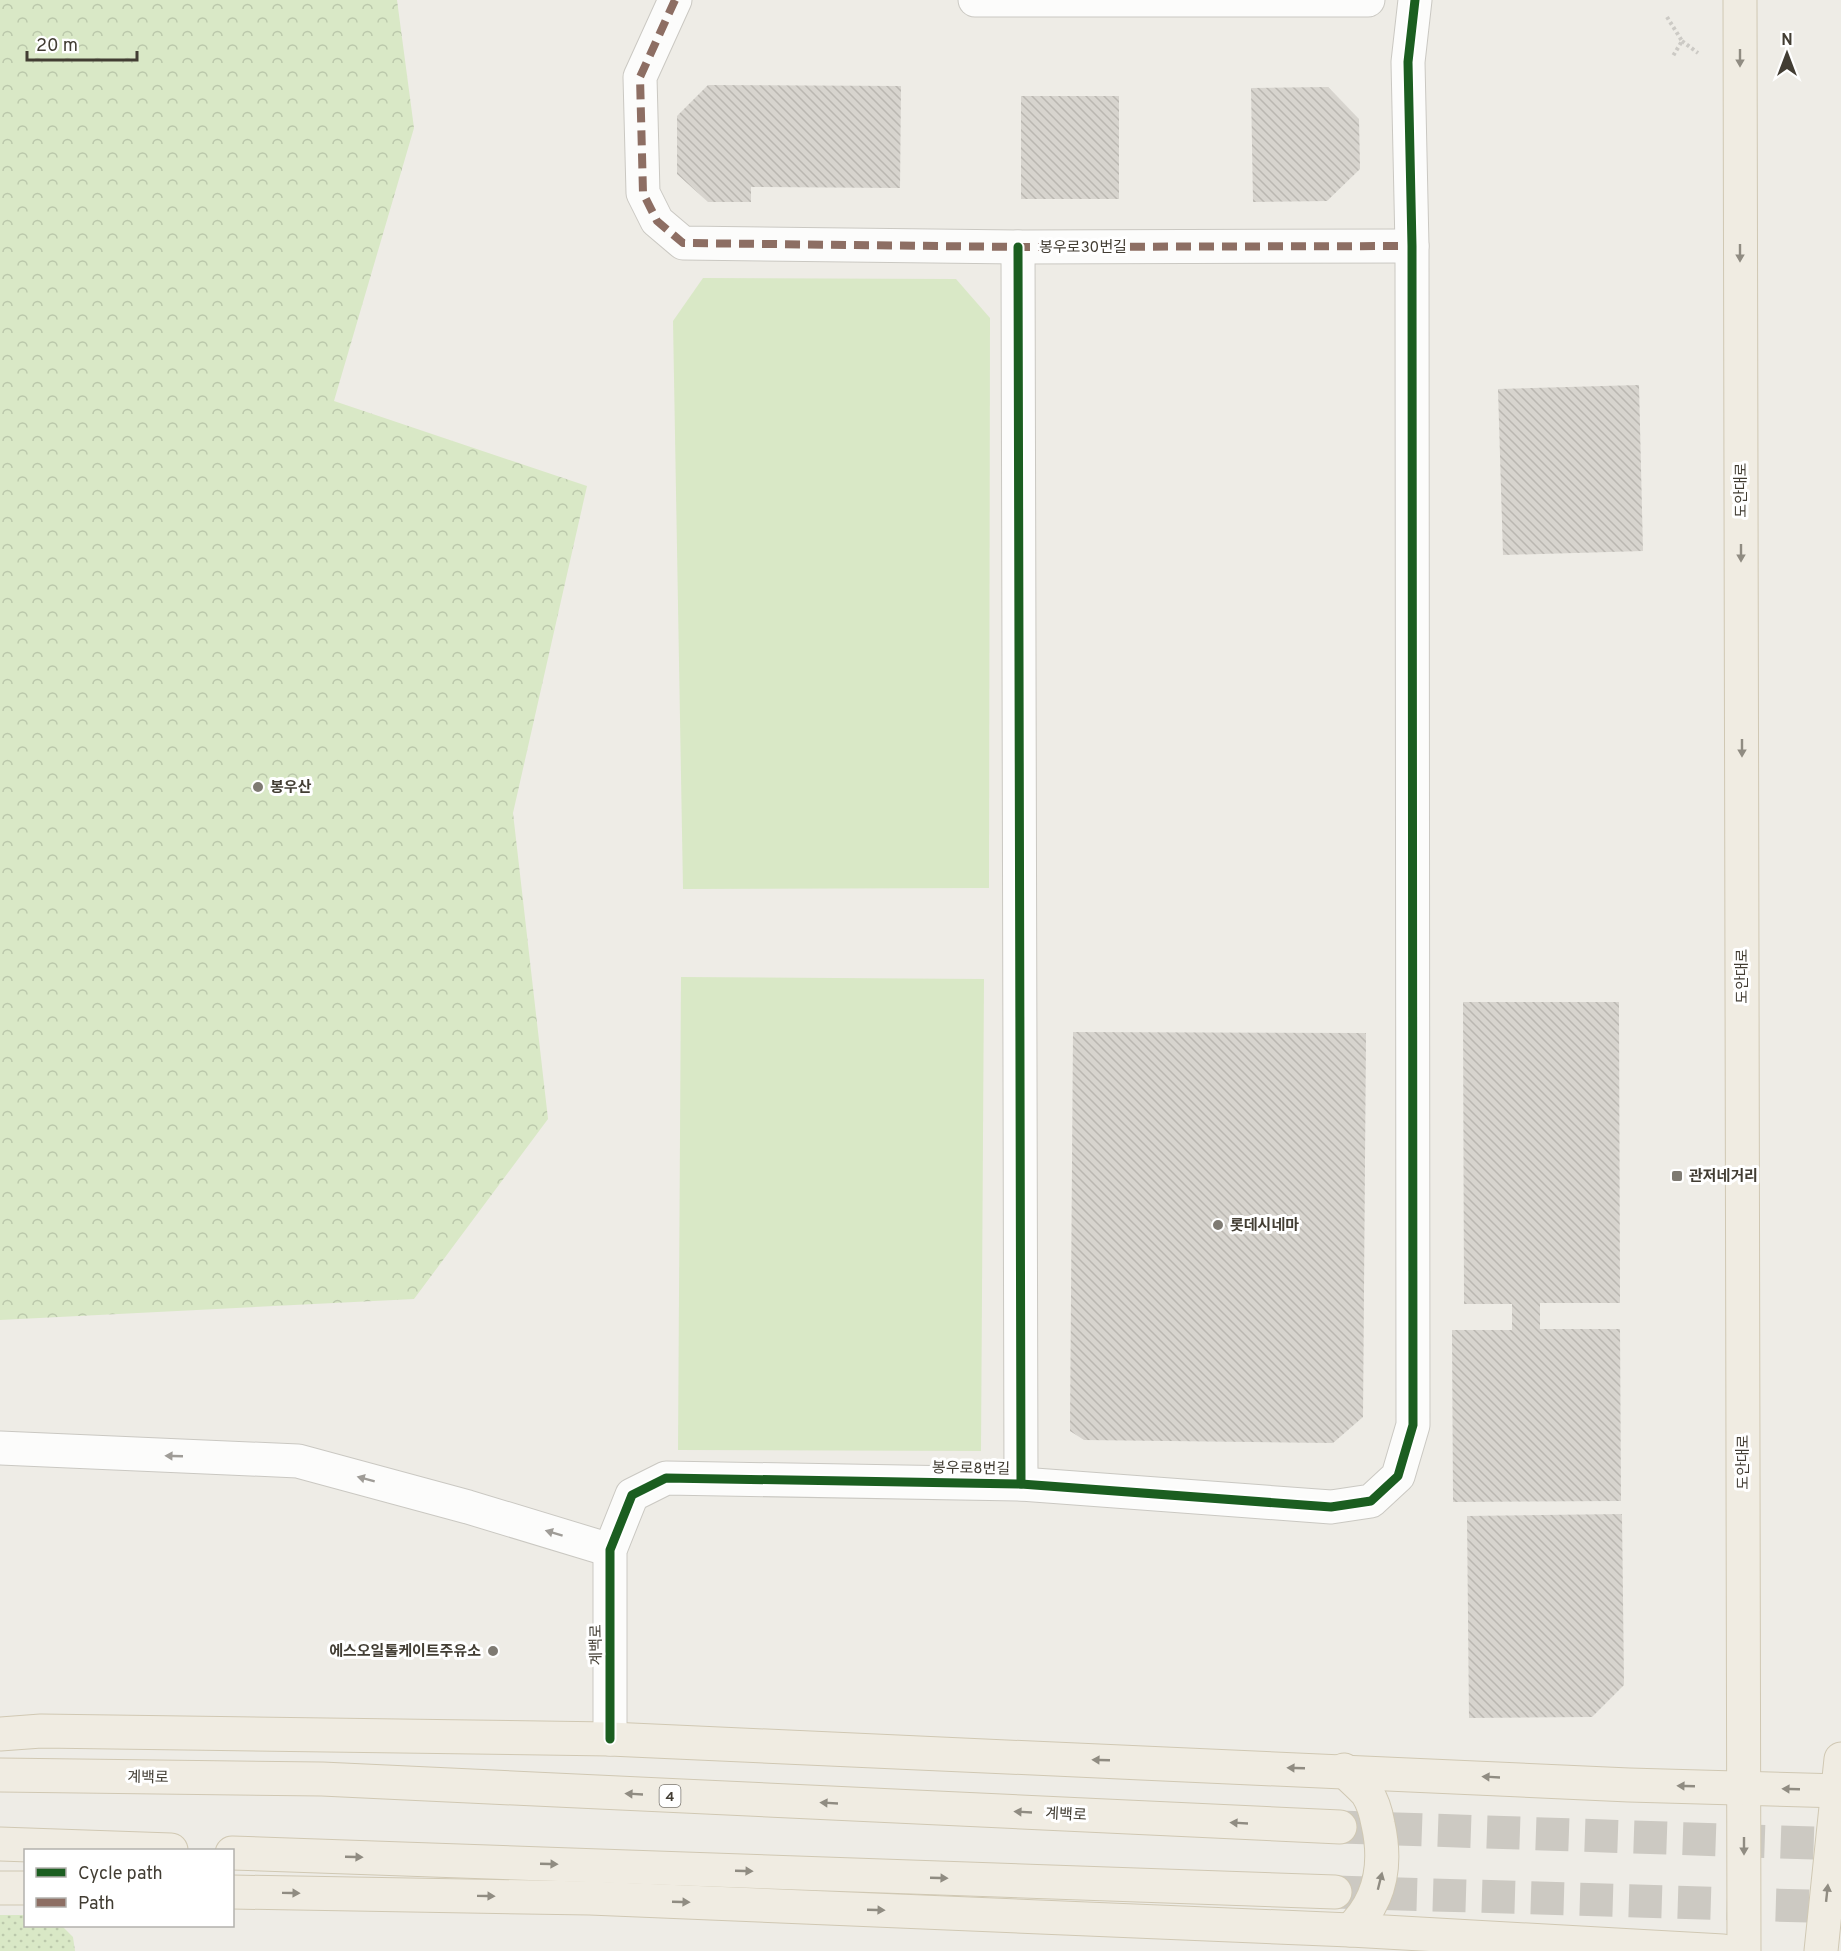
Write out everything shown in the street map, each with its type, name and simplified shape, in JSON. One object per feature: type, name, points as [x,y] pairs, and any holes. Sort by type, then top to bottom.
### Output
[{"type":"main road","name":"도안대로","points":[[1740,0],[1744,1951]]},
{"type":"main road","points":[[0,1734],[41,1731],[610,1739],[1744,1788],[1840,1780],[1821,1951]]},
{"type":"main road","points":[[1344,1770],[1367,1794],[1375,1810],[1381,1838],[1383,1866],[1371,1908],[1350,1930]]},
{"type":"main road","name":"계백로","points":[[0,1775],[334,1780],[1340,1827]]},
{"type":"main road","points":[[0,1844],[122,1849]]},
{"type":"main road","points":[[234,1853],[1335,1892]]},
{"type":"main road","points":[[0,1888],[24,1888]]},
{"type":"main road","points":[[234,1892],[590,1898],[1350,1930],[1723,1951]]},
{"type":"street","name":"봉우로30번길","points":[[675,0],[640,77],[643,193],[657,221],[683,243],[1018,247],[1412,246]]},
{"type":"street","points":[[975,0],[1368,0]]},
{"type":"street","points":[[1412,246],[1408,62],[1415,0]]},
{"type":"street","name":"봉우로8번길","points":[[610,1550],[632,1495],[666,1478],[1021,1484],[1331,1507],[1371,1501],[1398,1476],[1413,1425],[1412,246]]},
{"type":"street","points":[[1018,247],[1021,1484]]},
{"type":"street","points":[[0,1448],[298,1461],[468,1507],[610,1550]]},
{"type":"street","name":"계백로","points":[[610,1550],[610,1739]]},
{"type":"path","points":[[1667,17],[1682,41],[1698,53]]},
{"type":"path","points":[[1674,56],[1682,41]]},
{"type":"green space","points":[[0,0],[397,0],[414,128],[334,401],[587,486],[513,813],[548,1119],[414,1299],[0,1320]]},
{"type":"green space","points":[[703,278],[956,279],[990,318],[989,888],[683,889],[673,321]]},
{"type":"green space","points":[[681,977],[984,979],[981,1451],[678,1450]]},
{"type":"green space","points":[[0,1915],[24,1915],[24,1927],[63,1927],[73,1937],[75,1951],[0,1951]]},
{"type":"building","points":[[708,85],[901,86],[900,188],[751,187],[751,202],[708,202],[677,174],[677,116]]},
{"type":"building","points":[[1328,87],[1359,119],[1360,169],[1327,201],[1253,202],[1251,88]]},
{"type":"building","points":[[1021,96],[1119,96],[1119,199],[1021,199]]},
{"type":"building","points":[[1639,385],[1643,551],[1503,555],[1498,389]]},
{"type":"building","points":[[1463,1002],[1619,1002],[1620,1303],[1540,1303],[1540,1329],[1620,1329],[1621,1501],[1453,1502],[1452,1330],[1512,1330],[1512,1304],[1464,1304]]},
{"type":"building","points":[[1073,1032],[1366,1033],[1363,1417],[1333,1443],[1084,1440],[1070,1431]]},
{"type":"building","points":[[1622,1514],[1624,1685],[1592,1717],[1469,1718],[1467,1516]]},
{"type":"tunnel","points":[[1340,1827],[1841,1844]]},
{"type":"tunnel","points":[[1335,1892],[1841,1907]]},
{"type":"marked path","points":[[675,0],[640,77],[643,193],[657,221],[683,243],[1018,247],[1412,246]]},
{"type":"cycle path","points":[[610,1739],[610,1550],[632,1495],[666,1478],[1021,1484],[1331,1507],[1371,1501],[1398,1476],[1413,1425],[1412,246],[1408,62],[1415,0]]},
{"type":"cycle path","points":[[1018,247],[1021,1484]]},
{"type":"place","name":"봉우산","points":[[258,787]]},
{"type":"place","name":"관저네거리","points":[[1677,1176]]},
{"type":"place","name":"롯데시네마","points":[[1218,1225]]},
{"type":"place","name":"에스오일톨케이트주유소","points":[[493,1651]]}]
